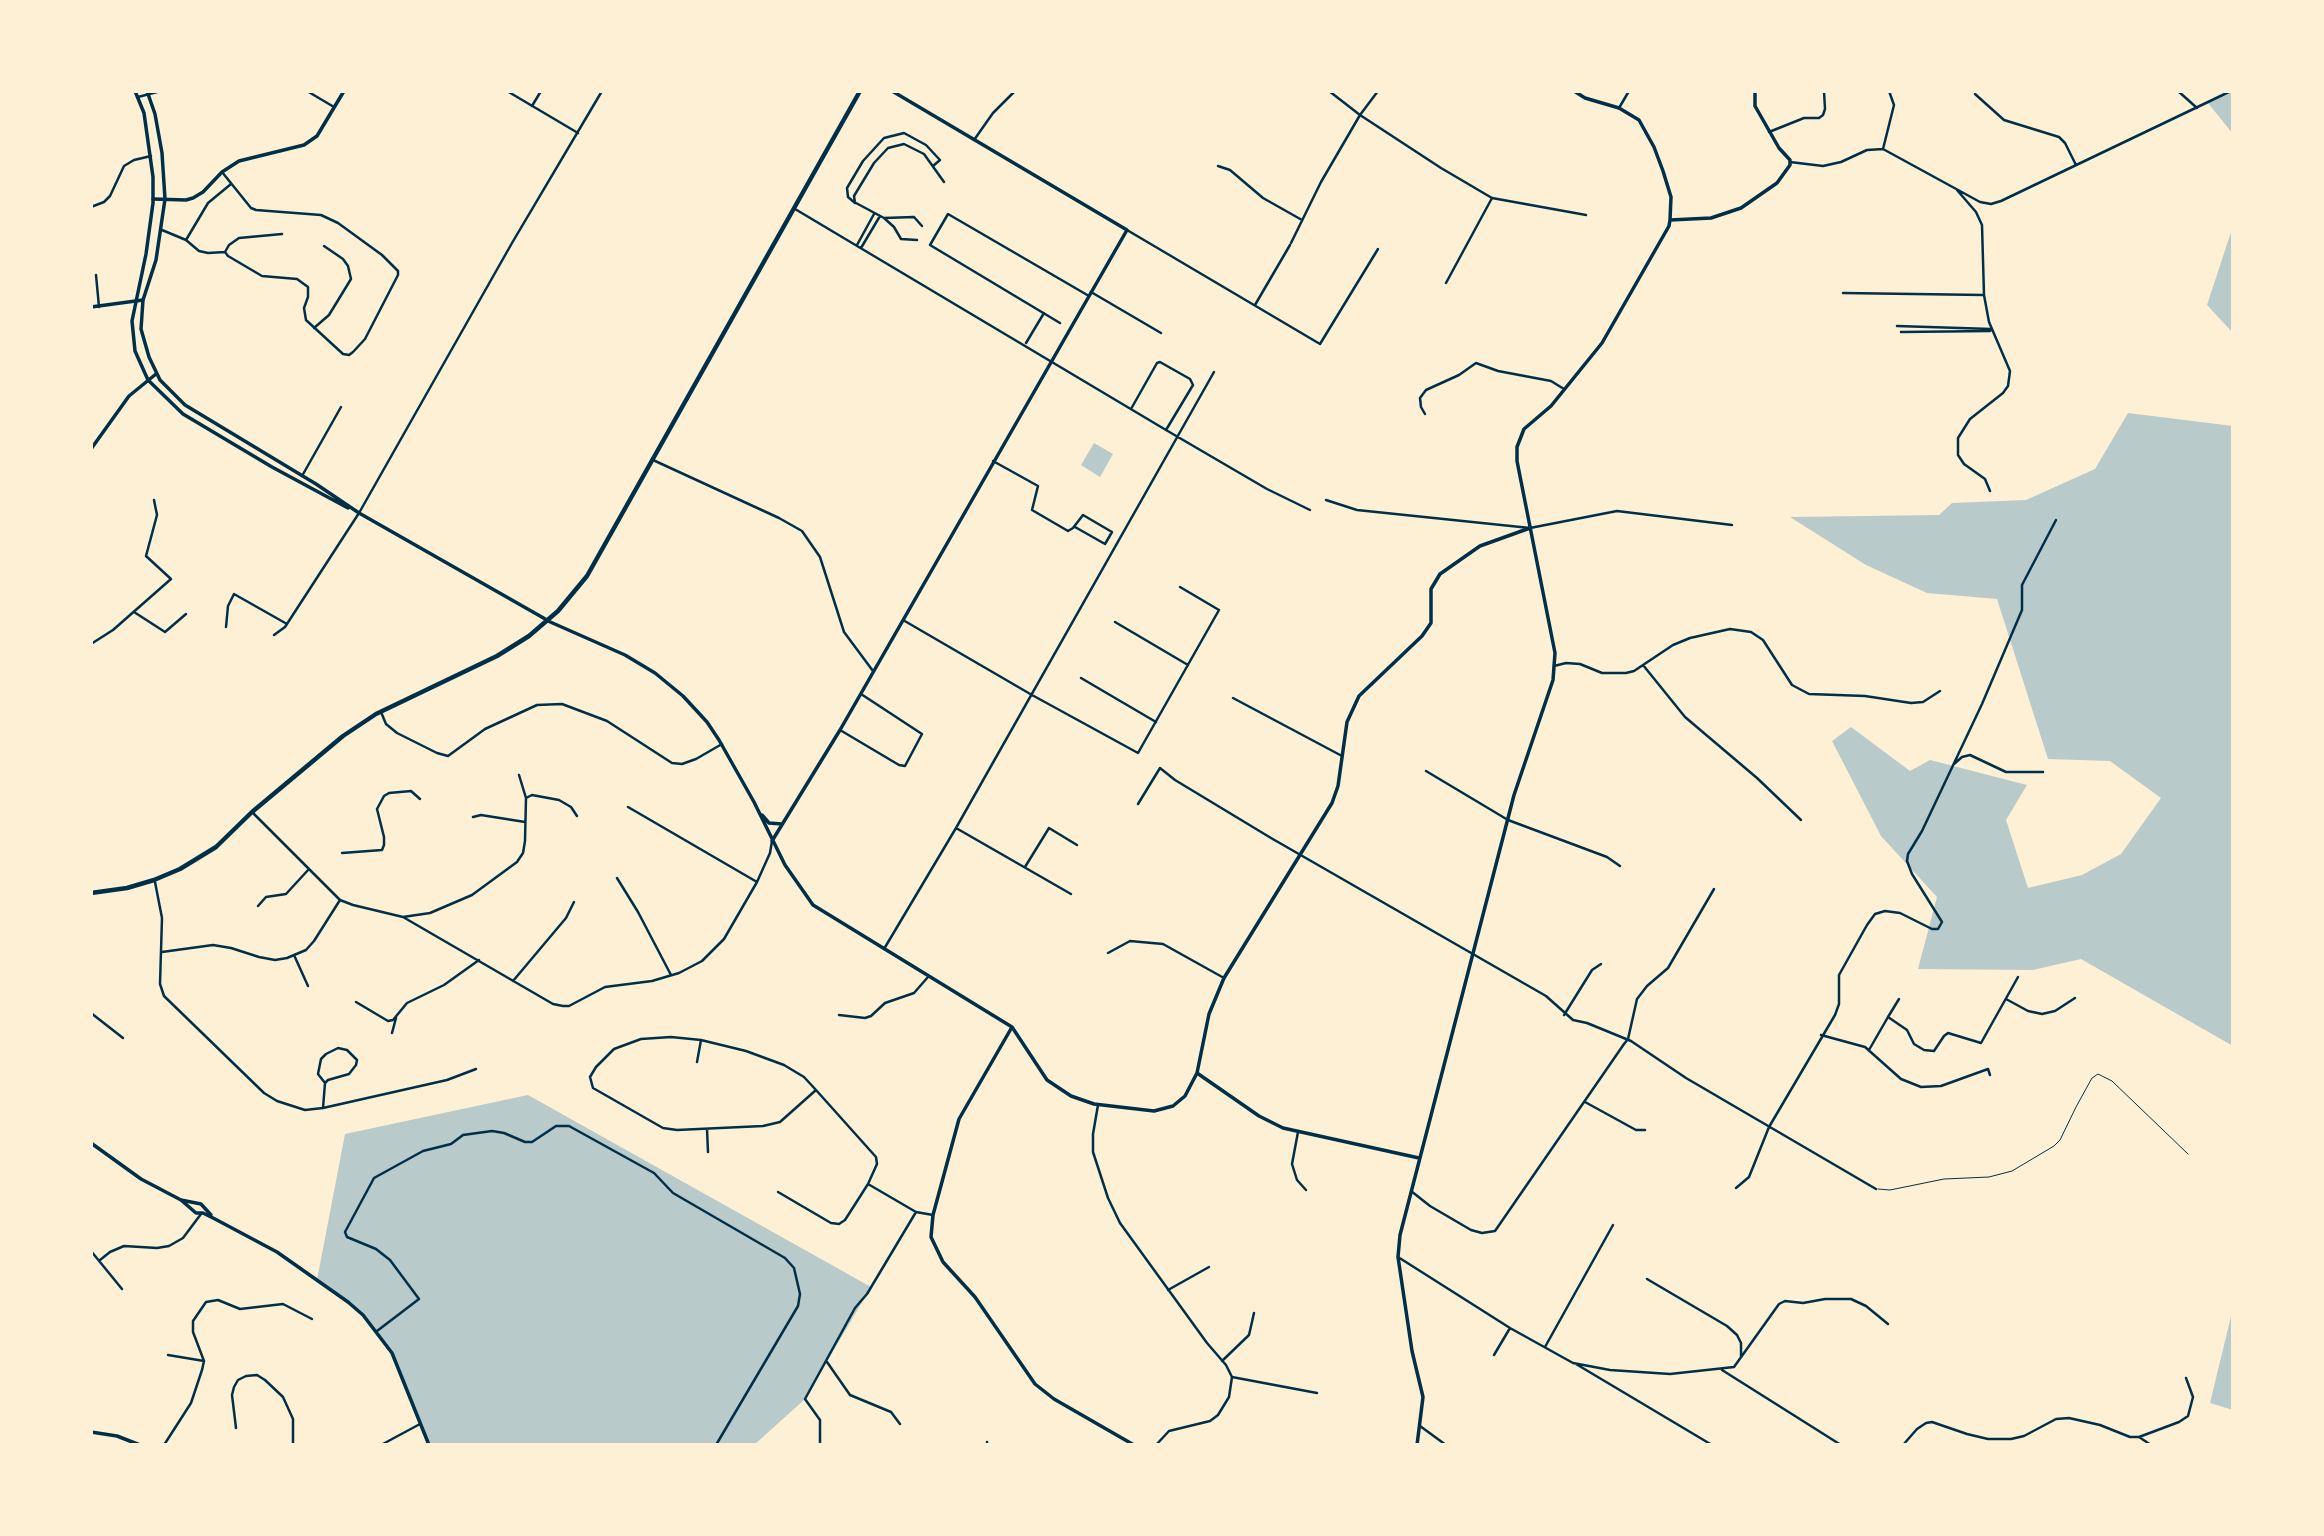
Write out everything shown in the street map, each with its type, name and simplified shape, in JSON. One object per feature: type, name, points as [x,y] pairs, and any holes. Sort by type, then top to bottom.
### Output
[{"type":"main road","points":[[91,893],[122,889],[155,880],[180,869],[216,847],[252,812],[343,736],[381,711],[497,656],[548,621],[558,611],[587,576],[860,91]]},
{"type":"street","points":[[135,91],[144,113],[152,156],[153,199],[146,254],[132,321],[135,351],[148,380],[183,414],[286,475],[359,513],[548,621],[609,646],[655,673],[691,705],[722,744],[790,874],[813,905],[1012,1027],[1046,1080],[1071,1096],[1099,1104],[1161,1110],[1173,1106],[1185,1096],[1196,1073],[1209,1014],[1224,978],[1332,803],[1338,786],[1349,714],[1359,696],[1422,636],[1430,623],[1431,589],[1440,574],[1480,546],[1530,528],[1618,510],[1732,525]]},
{"type":"street","points":[[138,97],[161,91]]},
{"type":"street","points":[[306,91],[335,107]]},
{"type":"street","points":[[153,199],[193,198],[203,192],[222,172],[249,157],[304,145],[317,135],[344,91]]},
{"type":"street","points":[[507,91],[578,133]]},
{"type":"street","points":[[533,106],[541,91]]},
{"type":"street","points":[[274,635],[287,624],[359,513],[512,243],[602,91]]},
{"type":"street","points":[[892,91],[1320,344],[1378,249]]},
{"type":"street","points":[[974,140],[993,113],[1014,91]]},
{"type":"street","points":[[1329,91],[1440,168],[1492,198],[1586,215]]},
{"type":"street","points":[[1255,304],[1360,115],[1378,91]]},
{"type":"street","points":[[1417,1445],[1423,1397],[1412,1351],[1398,1257],[1400,1235],[1514,795],[1553,680],[1555,653],[1517,461],[1517,447],[1524,429],[1551,406],[1602,344],[1670,220],[1671,197],[1654,147],[1639,120],[1619,108],[1585,98],[1574,91]]},
{"type":"street","points":[[1619,108],[1629,91]]},
{"type":"street","points":[[1755,91],[1755,106],[1790,162],[1823,166],[1841,162],[1867,150],[1883,149],[1980,202],[1991,204],[2231,91]]},
{"type":"street","points":[[1769,132],[1804,118],[1819,118],[1825,109],[1824,91]]},
{"type":"street","points":[[1883,149],[1894,105],[1889,91]]},
{"type":"street","points":[[2178,91],[2197,108]]},
{"type":"street","points":[[148,93],[162,153],[164,199],[162,230],[143,300],[141,329],[156,374],[185,405],[359,513]]},
{"type":"street","points":[[1975,94],[2004,120],[2059,137],[2076,165]]},
{"type":"street","points":[[917,240],[901,239],[891,223],[848,197],[847,188],[863,161],[884,138],[906,134],[932,150],[940,160],[933,166]]},
{"type":"street","points":[[855,203],[856,192],[873,165],[888,148],[908,144],[924,154],[944,182]]},
{"type":"street","points":[[91,207],[110,196],[124,166],[134,160],[152,156]]},
{"type":"street","points":[[1670,220],[1711,218],[1748,205],[1777,183],[1790,162]]},
{"type":"street","points":[[1218,166],[1230,170],[1263,198],[1302,220]]},
{"type":"street","points":[[222,172],[251,208],[310,212],[338,223],[382,255],[398,271],[398,275],[371,329],[349,355],[343,354],[306,320],[304,307],[308,298],[308,287],[297,279],[262,276],[225,252]]},
{"type":"street","points":[[186,240],[208,203],[231,184]]},
{"type":"street","points":[[1955,187],[1976,212],[1982,225],[1984,295],[1991,329],[2008,365],[2010,378],[2003,393],[1963,428],[1958,438],[1957,450],[1964,464],[1986,479],[1990,491]]},
{"type":"street","points":[[1446,283],[1492,198]]},
{"type":"street","points":[[795,209],[1166,430],[1267,489],[1310,510]]},
{"type":"street","points":[[856,245],[874,214]]},
{"type":"street","points":[[1060,323],[930,245],[948,214],[1161,333]]},
{"type":"street","points":[[861,248],[880,216]]},
{"type":"street","points":[[884,218],[912,217],[922,226]]},
{"type":"street","points":[[162,230],[186,240],[199,251],[225,252]]},
{"type":"street","points":[[252,812],[340,900],[403,917],[553,1004],[569,1006],[605,987],[652,981],[702,961],[717,949],[757,882],[770,853],[772,841],[840,730],[1126,230]]},
{"type":"street","points":[[225,252],[229,244],[239,239],[282,234]]},
{"type":"street","points":[[314,328],[329,315],[351,279],[343,259],[324,246]]},
{"type":"street","points":[[96,275],[99,307]]},
{"type":"street","points":[[1843,293],[1984,295]]},
{"type":"street","points":[[91,307],[143,300]]},
{"type":"street","points":[[1025,345],[1044,313]]},
{"type":"street","points":[[1897,326],[1991,329]]},
{"type":"street","points":[[1901,332],[1991,329]]},
{"type":"street","points":[[1131,409],[1157,363],[1160,362],[1190,379],[1193,385],[1166,430]]},
{"type":"street","points":[[1425,414],[1420,398],[1426,390],[1459,375],[1476,363],[1498,371],[1551,381],[1564,389]]},
{"type":"street","points":[[884,949],[957,828],[1214,372]]},
{"type":"street","points":[[91,449],[129,396],[156,374]]},
{"type":"street","points":[[302,476],[341,407]]},
{"type":"street","points":[[653,460],[802,531],[820,557],[844,632],[873,671]]},
{"type":"street","points":[[993,461],[1038,486],[1032,510],[1068,531],[1075,527],[1083,515],[1112,532],[1105,544],[1075,527]]},
{"type":"street","points":[[91,644],[134,612],[171,579],[146,556],[157,515],[154,500]]},
{"type":"street","points":[[1326,500],[1357,510],[1530,528]]},
{"type":"street","points":[[1737,1188],[1749,1177],[1769,1127],[1835,1015],[1839,1004],[1839,975],[1875,914],[1885,911],[1900,913],[1932,929],[1938,929],[1942,922],[1912,874],[1907,861],[1908,854],[1922,831],[2022,610],[2022,585],[2056,520]]},
{"type":"street","points":[[903,620],[1139,753],[1219,610],[1180,587]]},
{"type":"street","points":[[226,627],[228,606],[234,594],[287,624]]},
{"type":"street","points":[[134,612],[165,632],[186,614]]},
{"type":"street","points":[[1115,622],[1188,665]]},
{"type":"street","points":[[1554,666],[1580,664],[1602,673],[1614,674],[1634,671],[1674,645],[1690,638],[1730,629],[1751,632],[1763,640],[1792,685],[1809,694],[1865,696],[1911,703],[1923,702],[1940,691]]},
{"type":"street","points":[[1643,665],[1685,717],[1757,778],[1801,820]]},
{"type":"street","points":[[1081,678],[1156,722]]},
{"type":"street","points":[[840,730],[905,766],[922,734],[860,694]]},
{"type":"street","points":[[1233,698],[1342,756]]},
{"type":"street","points":[[381,711],[386,724],[397,733],[448,756],[485,729],[537,705],[562,704],[607,721],[672,763],[682,764],[696,759],[722,744]]},
{"type":"street","points":[[1952,766],[1962,757],[1970,755],[2006,772],[2043,772]]},
{"type":"street","points":[[1138,804],[1160,768],[1175,780],[1546,996],[1564,1015],[1628,1039],[1658,1061],[1876,1189]]},
{"type":"street","points":[[1426,771],[1508,820],[1607,857],[1620,866]]},
{"type":"street","points":[[403,917],[429,913],[472,895],[517,862],[523,853],[526,798],[519,775]]},
{"type":"street","points":[[342,853],[382,850],[384,836],[377,809],[384,796],[411,791],[421,799]]},
{"type":"street","points":[[526,798],[532,795],[559,800],[571,807],[577,816]]},
{"type":"street","points":[[628,807],[757,882]]},
{"type":"street","points":[[758,811],[769,823],[782,824]]},
{"type":"street","points":[[473,817],[481,815],[524,822]]},
{"type":"street","points":[[957,828],[1071,894]]},
{"type":"street","points":[[1025,867],[1049,828],[1077,845]]},
{"type":"street","points":[[258,906],[266,897],[286,894],[309,869]]},
{"type":"street","points":[[617,878],[671,975]]},
{"type":"street","points":[[155,880],[162,918],[160,984],[167,999],[264,1093],[283,1105],[305,1110],[323,1108],[447,1080],[475,1069]]},
{"type":"street","points":[[1411,1191],[1430,1206],[1471,1230],[1482,1233],[1496,1231],[1628,1039],[1637,999],[1647,986],[1668,968],[1714,889]]},
{"type":"street","points":[[162,952],[214,945],[275,960],[295,955],[306,950],[314,941],[340,900]]},
{"type":"street","points":[[513,981],[566,918],[574,902]]},
{"type":"street","points":[[1108,953],[1130,941],[1163,944],[1224,978]]},
{"type":"street","points":[[295,955],[308,986]]},
{"type":"street","points":[[392,1033],[396,1018],[407,1003],[444,985],[479,960]]},
{"type":"street","points":[[1564,1015],[1591,970],[1601,964]]},
{"type":"street","points":[[839,1015],[865,1018],[871,1016],[885,1003],[915,993],[928,977]]},
{"type":"street","points":[[1888,1017],[1907,1030],[1914,1044],[1924,1050],[1934,1051],[1948,1033],[1981,1043],[2018,977]]},
{"type":"street","points":[[2006,999],[2028,1011],[2042,1014],[2055,1011],[2075,998]]},
{"type":"street","points":[[1869,1050],[1899,999]]},
{"type":"street","points":[[356,1002],[388,1021],[396,1018]]},
{"type":"street","points":[[91,1013],[123,1038]]},
{"type":"street","points":[[1012,1027],[958,1119],[933,1215],[931,1237],[937,1253],[975,1297],[1035,1384],[1054,1399],[1134,1445]]},
{"type":"street","points":[[1821,1035],[1869,1050],[1901,1079],[1921,1087],[1941,1086],[1988,1069],[1990,1075]]},
{"type":"street","points":[[778,1192],[831,1223],[839,1224],[845,1220],[868,1184],[877,1164],[876,1157],[816,1090],[804,1077],[784,1065],[735,1047],[701,1040],[655,1038],[627,1042],[614,1049],[590,1077],[593,1088],[663,1128],[677,1130],[763,1126],[780,1122],[816,1090]]},
{"type":"street","points":[[697,1062],[701,1040]]},
{"type":"street","points":[[323,1108],[325,1083],[318,1074],[321,1059],[338,1048],[347,1050],[357,1060],[356,1065],[349,1074],[325,1083]]},
{"type":"street","points":[[1196,1073],[1267,1121],[1298,1132],[1420,1158]]},
{"type":"street","points":[[1585,1102],[1636,1130],[1645,1130]]},
{"type":"street","points":[[1099,1104],[1093,1133],[1093,1152],[1108,1198],[1120,1223],[1232,1377],[1229,1397],[1218,1415],[1210,1421],[1169,1431],[1156,1445]]},
{"type":"street","points":[[377,1331],[419,1299],[390,1260],[376,1249],[347,1237],[345,1232],[374,1178],[423,1151],[451,1144],[463,1135],[492,1130],[520,1141],[532,1142],[556,1126],[569,1126],[654,1173],[673,1193],[785,1258],[794,1268],[799,1280],[797,1306],[716,1445]]},
{"type":"street","points":[[707,1129],[708,1152]]},
{"type":"street","points":[[1298,1132],[1292,1164],[1297,1180],[1306,1190]]},
{"type":"street","points":[[91,1143],[141,1179],[181,1200],[202,1205],[203,1212]]},
{"type":"street","points":[[868,1184],[916,1212],[933,1215]]},
{"type":"street","points":[[181,1200],[194,1211],[203,1212],[277,1252],[348,1302],[377,1331],[402,1374],[429,1445]]},
{"type":"street","points":[[190,1226],[196,1205]]},
{"type":"street","points":[[100,1260],[124,1246],[169,1246],[183,1238],[203,1212]]},
{"type":"street","points":[[820,1445],[820,1420],[805,1399],[855,1308],[867,1294],[916,1212]]},
{"type":"street","points":[[1545,1347],[1613,1225]]},
{"type":"street","points":[[91,1251],[122,1289]]},
{"type":"street","points":[[1398,1257],[1510,1328],[1712,1445]]},
{"type":"street","points":[[1168,1290],[1209,1267]]},
{"type":"street","points":[[1647,1279],[1727,1326],[1741,1343],[1741,1358]]},
{"type":"street","points":[[1573,1363],[1657,1375],[1734,1367],[1779,1304],[1784,1301],[1803,1303],[1825,1299],[1851,1299],[1866,1306],[1888,1324]]},
{"type":"street","points":[[164,1445],[191,1403],[204,1361],[193,1332],[193,1321],[199,1310],[210,1300],[218,1300],[240,1309],[283,1304],[312,1319]]},
{"type":"street","points":[[1222,1361],[1249,1335],[1254,1313]]},
{"type":"street","points":[[1493,1355],[1510,1328]]},
{"type":"street","points":[[168,1355],[204,1361]]},
{"type":"street","points":[[827,1362],[850,1395],[891,1412],[900,1424]]},
{"type":"street","points":[[1722,1370],[1841,1445]]},
{"type":"street","points":[[236,1428],[232,1395],[234,1387],[238,1380],[257,1375],[283,1397],[293,1419],[293,1445]]},
{"type":"street","points":[[1232,1377],[1317,1393]]},
{"type":"street","points":[[1903,1445],[1917,1429],[1932,1422],[1967,1434],[2011,1439],[2024,1436],[2056,1419],[2069,1418],[2100,1425],[2130,1437],[2139,1437],[2188,1416],[2193,1397],[2186,1378]]},
{"type":"street","points":[[381,1445],[420,1424]]},
{"type":"street","points":[[1420,1426],[1446,1445]]},
{"type":"street","points":[[91,1432],[117,1436],[140,1445]]},
{"type":"street","points":[[2139,1437],[2151,1445]]},
{"type":"lane","points":[[1876,1189],[1889,1190],[1944,1179],[1989,1177],[2012,1171],[2060,1140],[2092,1078],[2098,1074],[2112,1081],[2188,1154]]},
{"type":"shaded area","points":[[2233,92],[2233,134],[2208,103]]},
{"type":"shaded area","points":[[2233,226],[2233,333],[2207,305]]},
{"type":"shaded area","points":[[2128,413],[2233,426],[2233,1046],[2081,959],[2033,970],[1918,969],[1937,897],[1881,836],[1832,741],[1851,727],[1910,771],[1930,760],[2027,785],[2006,820],[2028,888],[2082,875],[2121,854],[2161,798],[2110,761],[2048,759],[1997,599],[1927,593],[1866,565],[1790,517],[1939,515],[1952,503],[2026,500],[2095,469]]},
{"type":"shaded area","points":[[1094,443],[1113,454],[1100,477],[1081,465]]},
{"type":"shaded area","points":[[528,1095],[871,1287],[805,1399],[754,1445],[430,1445],[394,1356],[365,1317],[317,1280],[345,1134]]},
{"type":"shaded area","points":[[2233,1308],[2233,1410],[2210,1403]]}]
